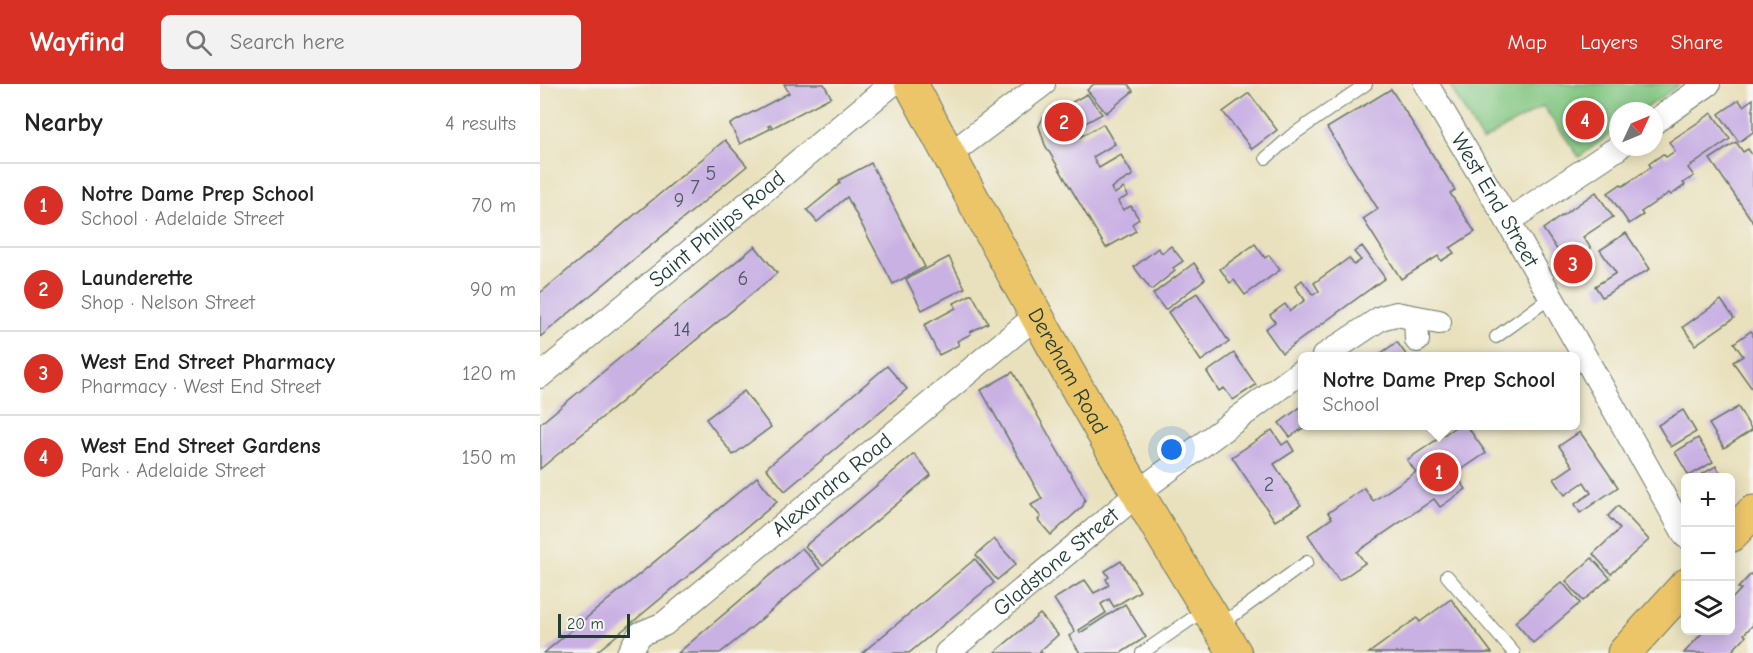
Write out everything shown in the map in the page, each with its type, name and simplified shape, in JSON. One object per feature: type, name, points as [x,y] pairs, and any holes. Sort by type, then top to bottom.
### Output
[{"type":"main road","name":"Dereham Road","points":[[911,84],[1036,316],[1137,495],[1220,629]]},
{"type":"main road","points":[[1624,653],[1681,590]]},
{"type":"street","name":"Saint Philips Road","points":[[540,376],[892,84]]},
{"type":"street","points":[[949,155],[1043,84]]},
{"type":"street","name":"West End Street","points":[[1426,84],[1508,221],[1681,527]]},
{"type":"street","points":[[1663,116],[1708,84]]},
{"type":"street","points":[[1508,221],[1609,154]]},
{"type":"street","points":[[1331,352],[1381,318],[1396,314],[1417,329],[1439,322]]},
{"type":"street","name":"Alexandra Road","points":[[628,653],[640,634],[664,624],[1036,316]]},
{"type":"street","name":"Gladstone Street","points":[[948,653],[1137,495],[1298,374]]},
{"type":"lane","points":[[1266,158],[1294,135],[1366,84]]},
{"type":"lane","points":[[1496,337],[1551,297]]},
{"type":"lane","points":[[1142,653],[1220,629],[1307,562]]},
{"type":"lane","points":[[1448,576],[1514,653]]},
{"type":"green space","points":[[1449,84],[1680,84],[1655,102],[1609,102],[1609,135],[1579,157],[1543,106],[1482,141]]},
{"type":"building","points":[[784,84],[824,84],[831,97],[772,128],[771,125],[768,126],[770,129],[740,144],[730,124],[789,93]]},
{"type":"building","points":[[1094,84],[1128,84],[1133,91],[1106,113],[1087,90]]},
{"type":"building","points":[[1391,89],[1455,190],[1450,193],[1475,232],[1450,248],[1454,253],[1441,261],[1438,256],[1401,279],[1363,219],[1378,209],[1327,128]]},
{"type":"building","points":[[1249,93],[1277,130],[1252,149],[1223,112]]},
{"type":"building","points":[[1087,94],[1102,114],[1076,128],[1080,137],[1103,124],[1115,144],[1093,157],[1099,168],[1121,155],[1133,175],[1111,188],[1114,194],[1124,188],[1128,196],[1118,201],[1123,210],[1131,206],[1139,219],[1132,224],[1136,231],[1106,248],[1045,145],[1039,126],[1043,118]]},
{"type":"building","points":[[1753,99],[1753,132],[1739,142],[1719,114],[1739,100],[1743,106]]},
{"type":"building","points":[[1712,113],[1730,139],[1688,168],[1694,176],[1683,183],[1685,185],[1641,212],[1643,215],[1629,224],[1608,193],[1651,167],[1649,164],[1663,154],[1666,157],[1675,151],[1669,142]]},
{"type":"building","points":[[725,140],[747,166],[540,337],[540,293]]},
{"type":"building","points":[[1736,142],[1743,152],[1748,149],[1753,156],[1753,222],[1710,159]]},
{"type":"building","points":[[871,163],[925,267],[893,284],[847,197],[817,222],[807,210],[840,183],[839,180]]},
{"type":"building","points":[[1596,192],[1613,217],[1583,237],[1591,248],[1576,258],[1569,247],[1560,254],[1543,229]]},
{"type":"building","points":[[1626,233],[1650,269],[1602,297],[1595,286],[1616,273],[1600,250]]},
{"type":"building","points":[[1255,244],[1265,258],[1269,255],[1280,270],[1245,295],[1234,280],[1230,283],[1220,269]]},
{"type":"building","points":[[755,246],[777,273],[540,469],[540,424]]},
{"type":"building","points":[[1171,246],[1183,261],[1173,268],[1175,271],[1151,290],[1134,267],[1158,248],[1162,253]]},
{"type":"building","points":[[1362,246],[1385,278],[1282,353],[1265,329],[1275,322],[1270,315],[1285,304],[1290,311],[1305,300],[1295,286],[1302,280],[1313,295],[1319,291],[1314,283],[1349,258],[1354,265],[1361,260],[1354,252]]},
{"type":"building","points":[[949,257],[965,288],[922,310],[906,279]]},
{"type":"building","points":[[1194,263],[1205,279],[1165,310],[1153,294]]},
{"type":"building","points":[[1197,293],[1229,342],[1201,361],[1168,312]]},
{"type":"building","points":[[972,294],[988,323],[957,341],[959,345],[939,355],[924,325],[956,308],[954,303]]},
{"type":"building","points":[[1721,300],[1734,318],[1695,345],[1683,327]]},
{"type":"building","points":[[1751,331],[1753,333],[1753,390],[1733,362],[1743,356],[1734,343]]},
{"type":"building","points":[[1397,342],[1404,352],[1383,352]]},
{"type":"building","points":[[1234,353],[1256,385],[1233,400],[1224,388],[1219,391],[1207,372]]},
{"type":"building","points":[[887,366],[907,389],[785,491],[766,468]]},
{"type":"building","points":[[1013,372],[1085,499],[1083,506],[1051,535],[1038,520],[1041,517],[1031,505],[1042,499],[981,390]]},
{"type":"building","points":[[744,391],[771,427],[733,455],[706,419]]},
{"type":"building","points":[[1738,407],[1752,430],[1724,448],[1709,424]]},
{"type":"building","points":[[1298,409],[1298,430],[1300,430],[1290,437],[1279,423]]},
{"type":"building","points":[[1683,410],[1696,432],[1671,447],[1658,425]]},
{"type":"building","points":[[1272,430],[1282,445],[1288,441],[1294,451],[1274,464],[1301,505],[1275,521],[1232,457]]},
{"type":"building","points":[[1451,430],[1470,430],[1486,453],[1455,474],[1466,489],[1440,507],[1434,499],[1357,552],[1365,563],[1339,581],[1308,535],[1332,518],[1328,513],[1364,488],[1373,501],[1416,472],[1407,460]]},
{"type":"building","points":[[1580,432],[1618,487],[1580,513],[1575,504],[1591,493],[1584,482],[1565,495],[1554,479],[1573,466],[1559,446]]},
{"type":"building","points":[[1698,438],[1713,462],[1694,473],[1687,473],[1675,452]]},
{"type":"building","points":[[914,454],[931,475],[823,566],[805,546]]},
{"type":"building","points":[[1716,466],[1720,473],[1704,473]]},
{"type":"building","points":[[757,477],[777,502],[611,640],[595,653],[544,653]]},
{"type":"building","points":[[1618,506],[1649,540],[1611,574],[1593,554],[1620,529],[1608,516]]},
{"type":"building","points":[[994,539],[1016,564],[997,580],[976,555]]},
{"type":"building","points":[[802,548],[820,569],[744,634],[720,653],[678,653]]},
{"type":"building","points":[[1592,558],[1610,578],[1583,601],[1566,581]]},
{"type":"building","points":[[975,559],[994,583],[909,653],[862,653]]},
{"type":"building","points":[[1121,561],[1140,591],[1114,607],[1109,599],[1101,604],[1106,613],[1079,630],[1080,633],[1125,604],[1146,637],[1121,653],[1080,653],[1069,636],[1075,632],[1054,599],[1085,580],[1094,593],[1102,589],[1109,585],[1106,579],[1109,577],[1105,571]]},
{"type":"building","points":[[1753,572],[1753,625],[1744,634],[1746,636],[1730,653],[1684,653],[1700,635],[1735,635],[1735,596],[1741,589],[1738,588]]},
{"type":"building","points":[[1562,582],[1580,603],[1533,643],[1515,622]]},
{"type":"building","points":[[1451,599],[1492,653],[1369,653],[1417,618],[1420,622]]},
{"type":"building","points":[[1040,614],[1058,635],[1040,651],[1042,653],[994,653]]},
{"type":"place","name":"West End Street Gardens","points":[[1585,120]]},
{"type":"place","name":"Launderette","points":[[1064,122]]},
{"type":"place","name":"West End Street Pharmacy","points":[[1573,264]]},
{"type":"place","name":"Notre Dame Prep School","points":[[1439,472]]}]
